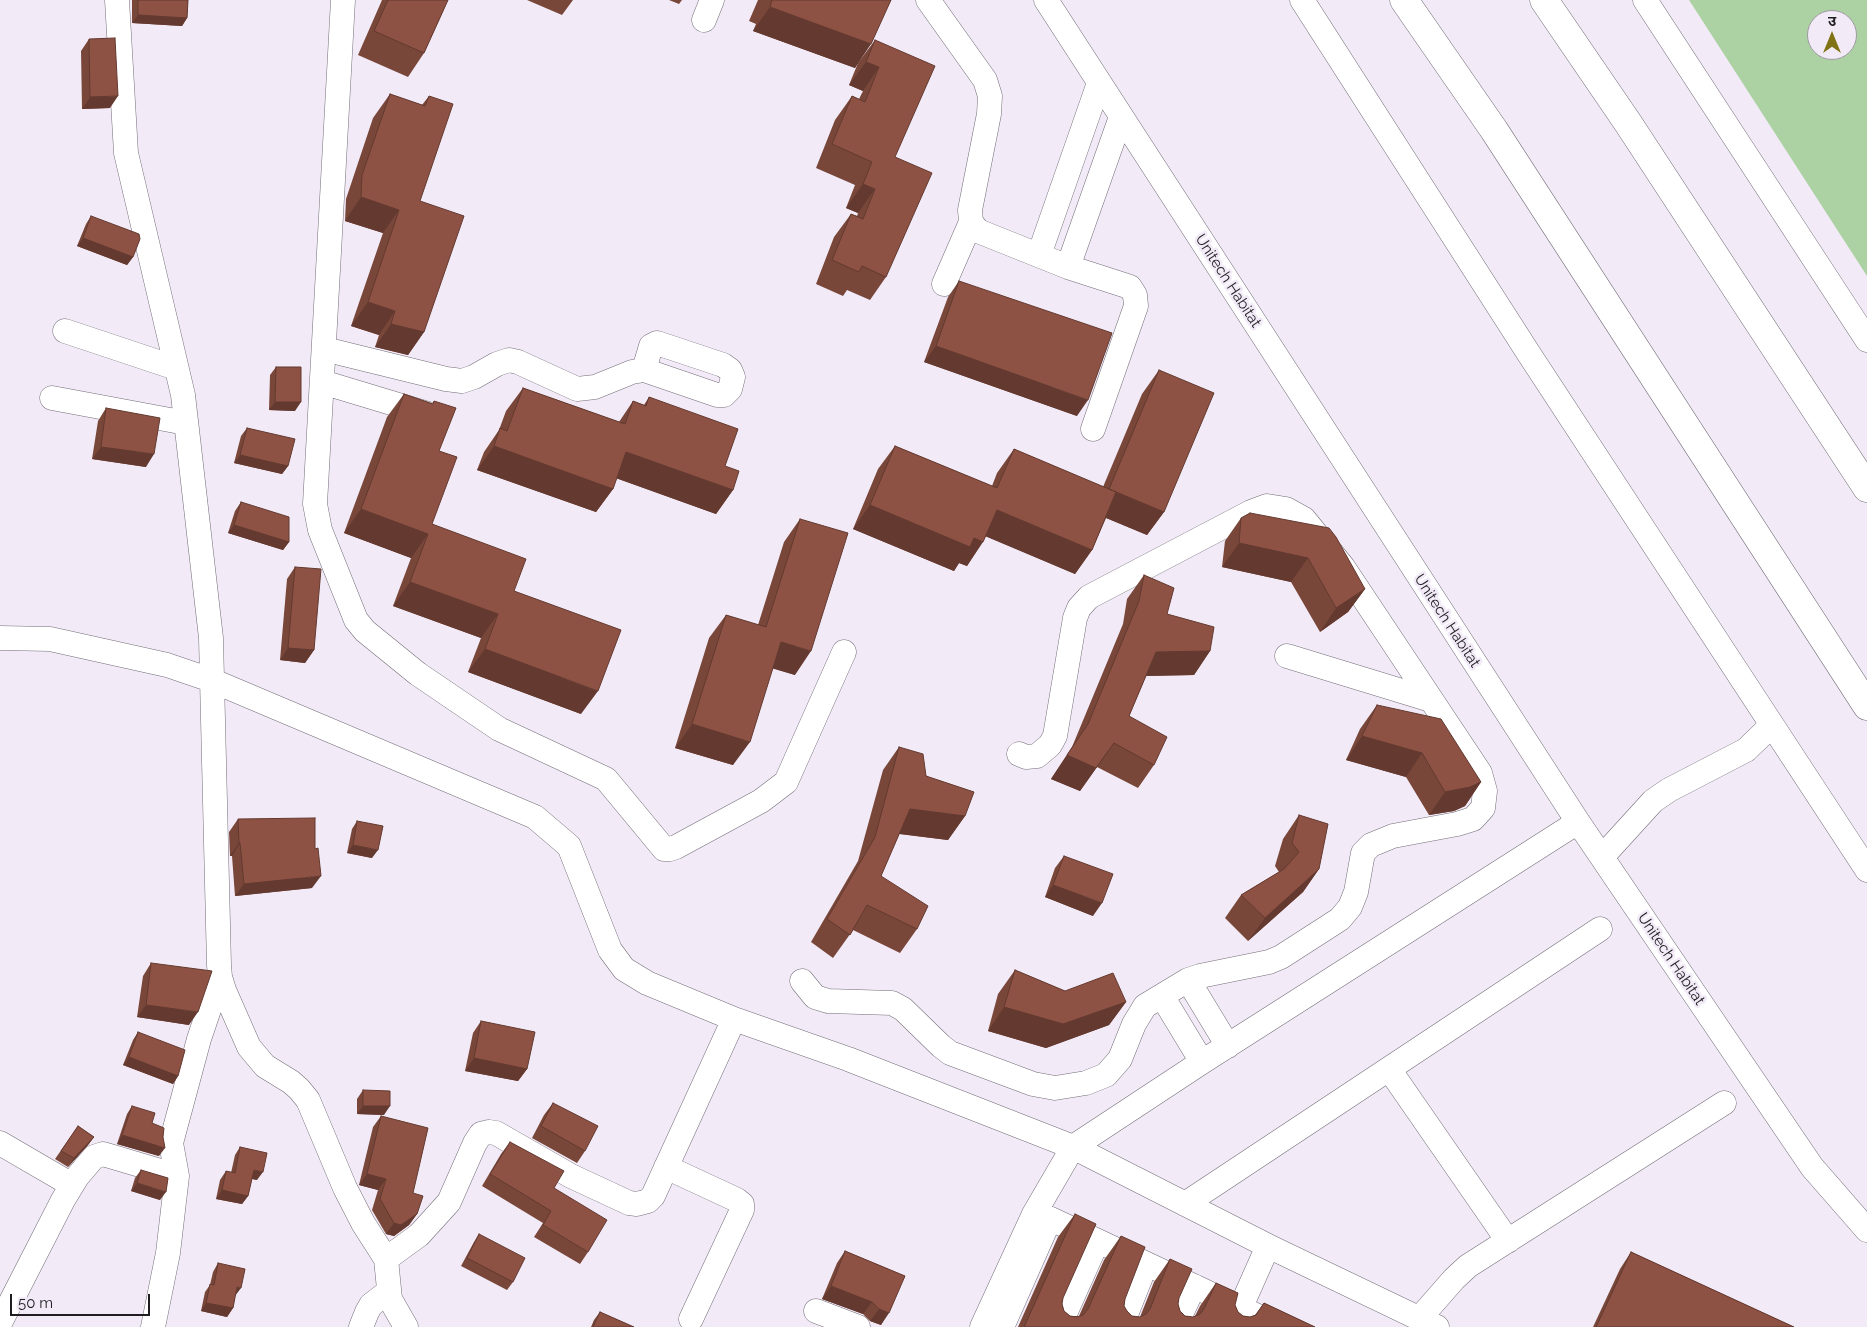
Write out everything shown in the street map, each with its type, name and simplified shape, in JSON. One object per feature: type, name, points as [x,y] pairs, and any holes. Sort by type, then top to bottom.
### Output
[{"type":"main road","points":[[1404,0],[1494,130],[1867,706]]},
{"type":"main road","points":[[1544,0],[1634,132],[1867,488]]},
{"type":"street","points":[[117,0],[126,153],[183,395],[211,638],[220,977],[249,1047],[265,1066],[291,1082],[308,1100],[345,1188],[363,1223],[386,1259],[390,1299],[406,1327]]},
{"type":"street","points":[[343,0],[315,504],[320,530],[356,620],[365,631],[418,674],[499,729],[606,779],[664,849],[670,850],[761,801],[786,782],[844,652]]},
{"type":"street","points":[[928,0],[985,80],[990,96],[989,114],[970,210],[971,222],[944,284]]},
{"type":"street","name":"Unitech Habitat","points":[[1046,0],[1578,822],[1812,1167],[1867,1230]]},
{"type":"street","points":[[1302,0],[1529,354],[1867,870]]},
{"type":"street","points":[[1645,0],[1867,340]]},
{"type":"street","points":[[1039,255],[1099,83]]},
{"type":"street","points":[[1068,267],[1121,117]]},
{"type":"street","points":[[971,222],[978,231],[1068,267],[1130,287],[1135,295],[1136,306],[1093,429]]},
{"type":"street","points":[[65,331],[176,368]]},
{"type":"street","points":[[324,349],[446,379],[462,381],[509,360],[518,362],[577,390],[595,387],[632,372],[644,370]]},
{"type":"street","points":[[322,382],[442,418]]},
{"type":"street","points":[[52,398],[186,423]]},
{"type":"street","points":[[802,981],[814,997],[828,1001],[892,1003],[903,1009],[950,1053],[1033,1084],[1055,1088],[1086,1083],[1106,1075],[1120,1059],[1134,1024],[1145,1006],[1188,980],[1269,962],[1281,957],[1340,919],[1350,907],[1356,892],[1363,853],[1371,844],[1393,836],[1457,824],[1473,819],[1483,808],[1485,791],[1480,774],[1343,567],[1304,519],[1286,509],[1267,506],[1251,512],[1089,597],[1079,608],[1075,618],[1054,736],[1050,745],[1037,756],[1026,757],[1019,754]]},
{"type":"street","points":[[0,638],[50,639],[167,665],[211,680],[536,817],[569,846],[610,950],[624,969],[647,983],[734,1019],[848,1059],[1073,1147],[1268,1246],[1431,1325],[1454,1279],[1468,1266],[1724,1103]]},
{"type":"street","points":[[1286,656],[1431,700]]},
{"type":"street","points":[[1602,857],[1652,801],[1669,790],[1746,750],[1772,725]]},
{"type":"street","points":[[982,1327],[1034,1214],[1073,1147],[1202,1062],[1578,822]]},
{"type":"street","points":[[1185,1204],[1600,929]]},
{"type":"street","points":[[153,1327],[168,1253],[178,1176],[171,1143],[200,1038],[220,977]]},
{"type":"street","points":[[1188,980],[1228,1046]]},
{"type":"street","points":[[1162,996],[1202,1062]]},
{"type":"street","points":[[386,1259],[419,1235],[434,1220],[448,1202],[481,1134],[489,1132],[496,1133],[571,1176],[628,1203],[648,1202],[653,1196],[734,1019]]},
{"type":"street","points":[[1389,1069],[1508,1241]]},
{"type":"street","points":[[0,1143],[72,1185]]},
{"type":"street","points":[[0,1322],[72,1185],[80,1173],[98,1154],[178,1176]]},
{"type":"street","points":[[666,1167],[738,1200],[742,1204],[742,1210],[691,1318]]},
{"type":"street","points":[[1002,1327],[1050,1220],[1054,1220],[1097,1242],[1194,1286],[1236,1318],[1281,1327]]},
{"type":"street","points":[[1059,1327],[1097,1242]]},
{"type":"street","points":[[1236,1318],[1268,1246]]},
{"type":"street","points":[[1121,1327],[1146,1264]]},
{"type":"street","points":[[1175,1327],[1194,1286]]},
{"type":"street","points":[[361,1327],[366,1312],[389,1291]]},
{"type":"street","points":[[816,1311],[858,1327]]},
{"type":"green space","points":[[1689,0],[1867,0],[1867,276]]},
{"type":"building","points":[[138,0],[188,0],[187,18],[138,15]]},
{"type":"building","points":[[388,0],[448,0],[424,53],[374,31]]},
{"type":"building","points":[[772,0],[891,0],[871,44],[770,7]]},
{"type":"building","points":[[115,38],[118,96],[90,97],[89,39]]},
{"type":"building","points":[[875,40],[935,66],[895,157],[932,173],[886,277],[862,266],[859,272],[832,260],[851,214],[863,219],[875,189],[863,184],[872,162],[832,144],[852,96],[865,102],[879,67],[866,62]]},
{"type":"building","points":[[390,94],[425,106],[429,96],[453,104],[420,201],[464,216],[424,332],[391,324],[395,311],[368,302],[399,210],[361,197],[362,175]]},
{"type":"building","points":[[91,216],[139,234],[140,239],[133,257],[83,238]]},
{"type":"building","points":[[959,281],[1112,333],[1088,400],[936,346]]},
{"type":"building","points":[[276,367],[301,367],[301,402],[275,402]]},
{"type":"building","points":[[1159,370],[1214,393],[1164,512],[1109,489]]},
{"type":"building","points":[[523,388],[625,424],[633,401],[646,406],[649,397],[738,429],[725,466],[739,471],[733,490],[626,452],[613,489],[494,446],[500,428],[507,431]]},
{"type":"building","points":[[404,394],[433,404],[434,401],[456,408],[439,451],[457,457],[432,524],[526,559],[514,591],[621,630],[598,691],[485,649],[498,614],[410,582],[428,534],[361,509]]},
{"type":"building","points":[[106,408],[160,418],[154,454],[101,447]]},
{"type":"building","points":[[247,428],[295,439],[288,466],[240,455]]},
{"type":"building","points":[[895,446],[997,488],[1014,449],[1116,492],[1092,550],[997,510],[983,542],[974,538],[970,547],[870,505]]},
{"type":"building","points":[[241,502],[289,517],[289,542],[234,525]]},
{"type":"building","points":[[1250,513],[1329,528],[1365,589],[1336,608],[1308,558],[1239,543],[1241,518]]},
{"type":"building","points":[[800,519],[848,533],[811,651],[781,642],[750,742],[692,724],[726,615],[766,627]]},
{"type":"building","points":[[295,567],[321,569],[314,650],[288,648]]},
{"type":"building","points":[[1144,575],[1174,588],[1167,614],[1214,627],[1210,651],[1156,652],[1129,716],[1167,737],[1154,765],[1114,743],[1096,768],[1067,755],[1088,724],[1139,601]]},
{"type":"building","points":[[1377,705],[1441,719],[1481,782],[1470,787],[1445,792],[1422,753],[1362,736]]},
{"type":"building","points":[[899,747],[923,754],[926,776],[974,792],[965,816],[910,809],[881,876],[928,906],[917,929],[867,905],[850,935],[827,919],[875,837]]},
{"type":"building","points":[[1299,815],[1328,824],[1319,869],[1265,918],[1241,895],[1284,869],[1299,852],[1292,843]]},
{"type":"building","points":[[315,818],[315,849],[318,848],[321,876],[244,884],[238,819]]},
{"type":"building","points":[[357,821],[383,826],[378,850],[353,845]]},
{"type":"building","points":[[1064,856],[1113,874],[1102,903],[1053,885]]},
{"type":"building","points":[[151,963],[212,971],[198,1012],[146,1005]]},
{"type":"building","points":[[1015,970],[1065,991],[1113,973],[1126,1002],[1063,1024],[1004,1007]]},
{"type":"building","points":[[481,1021],[535,1032],[527,1069],[474,1058]]},
{"type":"building","points":[[138,1032],[185,1050],[178,1076],[129,1057]]},
{"type":"building","points":[[363,1090],[390,1091],[390,1106],[363,1106]]},
{"type":"building","points":[[553,1103],[598,1126],[585,1151],[541,1126]]},
{"type":"building","points":[[132,1106],[155,1113],[152,1123],[164,1128],[165,1148],[122,1135]]},
{"type":"building","points":[[381,1116],[428,1128],[413,1193],[423,1196],[417,1214],[401,1225],[394,1223],[380,1199],[386,1179],[367,1174]]},
{"type":"building","points":[[78,1126],[94,1137],[74,1158],[61,1151]]},
{"type":"building","points":[[510,1142],[564,1171],[554,1188],[607,1220],[588,1252],[543,1225],[551,1211],[490,1174]]},
{"type":"building","points":[[240,1147],[267,1153],[263,1172],[254,1170],[248,1196],[222,1190],[226,1171],[235,1173]]},
{"type":"building","points":[[141,1170],[168,1178],[166,1192],[137,1183]]},
{"type":"building","points":[[1075,1214],[1096,1224],[1063,1298],[1064,1311],[1070,1316],[1077,1317],[1083,1315],[1088,1309],[1121,1236],[1145,1247],[1125,1299],[1124,1306],[1132,1316],[1140,1317],[1150,1309],[1170,1259],[1192,1269],[1178,1304],[1180,1311],[1185,1316],[1193,1317],[1200,1314],[1216,1283],[1238,1293],[1235,1305],[1238,1312],[1243,1316],[1250,1317],[1256,1315],[1264,1303],[1315,1327],[1024,1327]]},
{"type":"building","points":[[479,1234],[525,1258],[513,1282],[467,1258]]},
{"type":"building","points":[[845,1251],[905,1276],[889,1313],[879,1309],[872,1302],[831,1286]]},
{"type":"building","points":[[1631,1252],[1794,1327],[1596,1327]]},
{"type":"building","points":[[218,1263],[245,1269],[241,1288],[237,1287],[233,1308],[206,1303],[210,1284],[214,1285]]},
{"type":"building","points":[[600,1312],[634,1327],[593,1327]]}]
